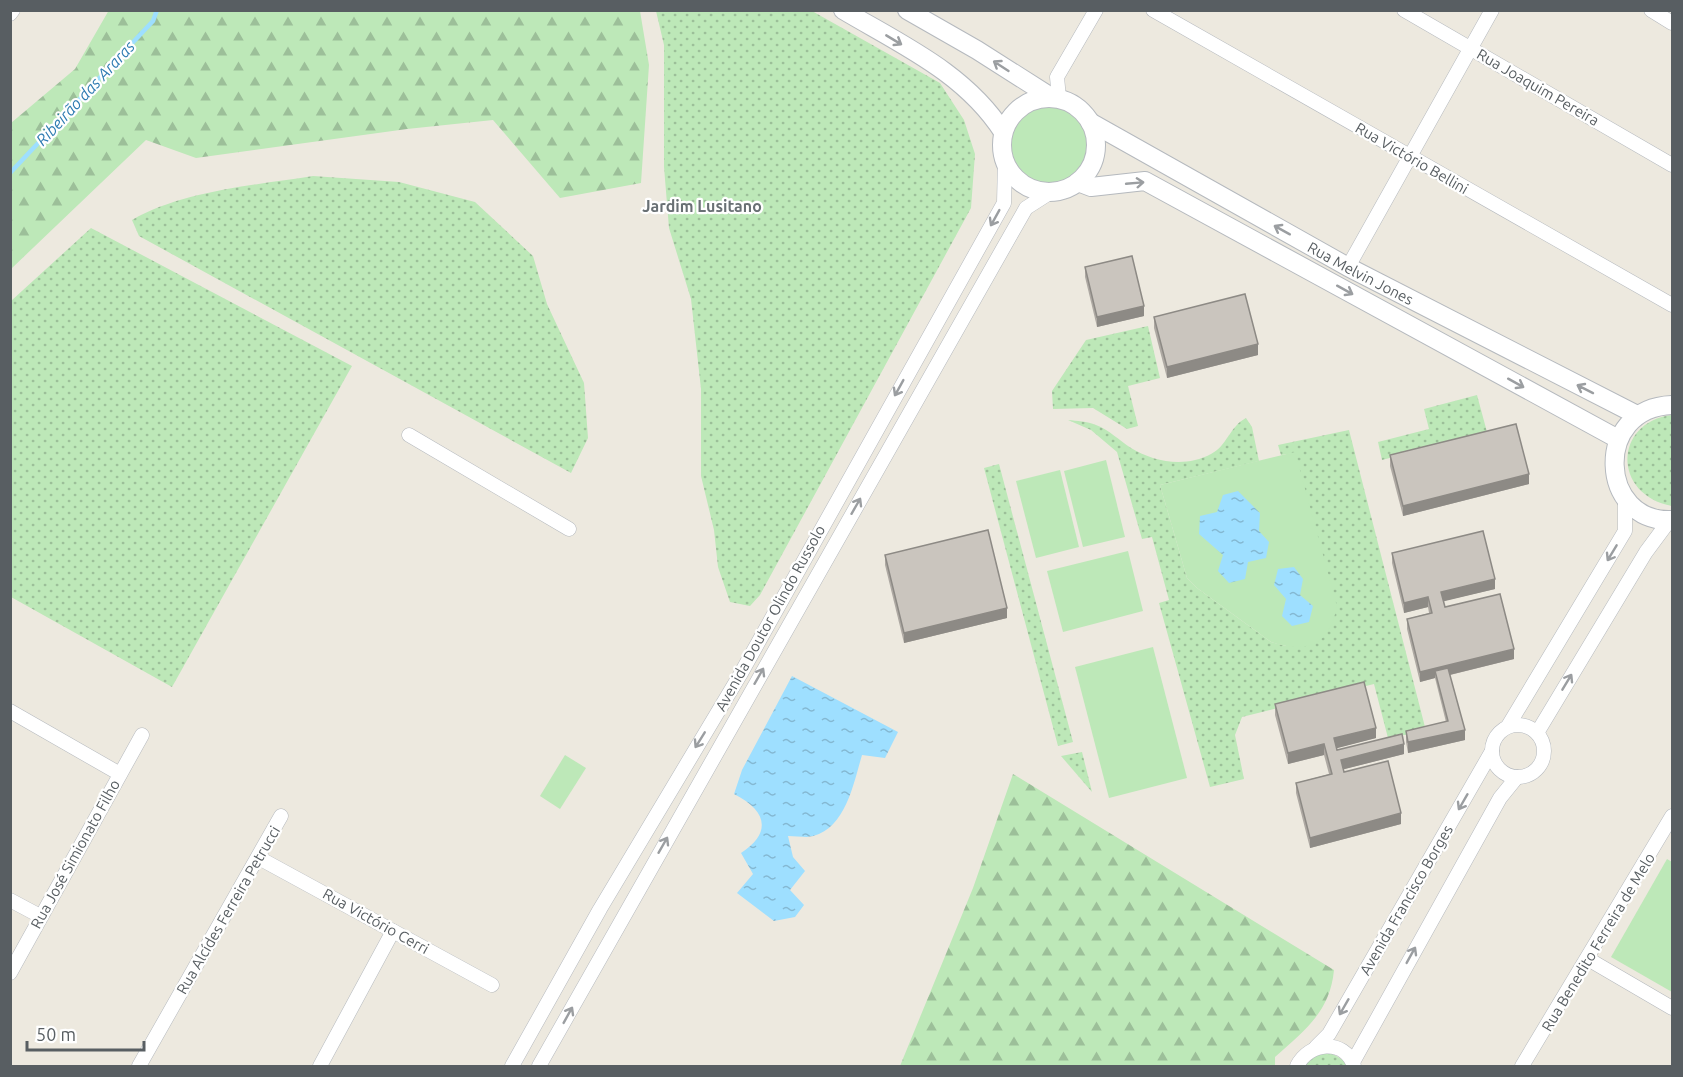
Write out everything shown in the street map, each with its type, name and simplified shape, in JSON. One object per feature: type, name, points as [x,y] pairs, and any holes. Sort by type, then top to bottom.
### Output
[{"type":"street","points":[[843,10],[952,75],[987,107],[1003,132]]},
{"type":"street","points":[[906,10],[1055,98],[1077,107],[1090,122],[1096,148],[1094,161],[1078,182],[1065,189],[1051,192],[1023,185],[1012,175],[1001,147],[1003,132],[1009,118],[1020,106],[1035,99],[1055,98]]},
{"type":"street","points":[[1055,98],[1058,77],[1096,10]]},
{"type":"street","name":"Rua Victório Bellini","points":[[1153,10],[1672,305]]},
{"type":"street","name":"Rua Joaquim Pereira","points":[[1404,10],[1672,165]]},
{"type":"street","points":[[1348,267],[1492,10]]},
{"type":"street","points":[[1651,10],[1672,23]]},
{"type":"street","name":"Rua Melvin Jones","points":[[1090,122],[1348,267],[1638,415]]},
{"type":"street","name":"Avenida Doutor Olindo Russolo","points":[[512,1066],[600,909],[740,675],[1004,203],[1005,162]]},
{"type":"street","name":"Rua Melvin Jones","points":[[1078,182],[1091,188],[1145,182],[1618,439]]},
{"type":"street","name":"Avenida Doutor Olindo Russolo","points":[[539,1066],[1026,208],[1051,192]]},
{"type":"street","points":[[1508,726],[1524,725],[1537,733],[1544,747],[1542,762],[1532,773],[1517,777],[1502,771],[1493,759],[1492,751],[1496,736],[1508,726],[1625,531],[1625,498],[1613,469],[1618,439],[1626,426],[1638,415],[1649,409],[1672,405]]},
{"type":"street","points":[[409,435],[569,529]]},
{"type":"street","points":[[1625,498],[1652,518],[1671,520]]},
{"type":"street","points":[[1537,733],[1646,552],[1671,520]]},
{"type":"street","points":[[10,711],[120,774]]},
{"type":"street","name":"Rua José Simionato Filho","points":[[10,973],[142,735]]},
{"type":"street","name":"Avenida Francisco Borges","points":[[1297,1066],[1307,1052],[1316,1047],[1329,1034],[1492,751]]},
{"type":"street","points":[[685,764],[703,775]]},
{"type":"street","name":"Avenida Francisco Borges","points":[[1354,1064],[1500,798],[1517,777]]},
{"type":"street","name":"Rua Alcídes Ferreira Petrucci","points":[[139,1066],[281,816]]},
{"type":"street","name":"Rua Benedito Ferreira de Melo","points":[[1522,1066],[1588,959],[1667,839],[1672,816]]},
{"type":"street","name":"Rua Victório Cerri","points":[[259,858],[492,985]]},
{"type":"street","points":[[10,900],[40,916]]},
{"type":"street","points":[[600,909],[621,919]]},
{"type":"street","points":[[592,924],[612,934]]},
{"type":"street","points":[[320,1066],[393,931]]},
{"type":"street","points":[[1588,959],[1672,1008]]},
{"type":"street","points":[[1316,1047],[1337,1048],[1354,1064]]},
{"type":"green space","points":[[109,10],[640,11],[649,65],[641,183],[560,198],[493,120],[407,129],[196,158],[146,140],[11,269],[11,123],[75,69]]},
{"type":"green space","points":[[656,11],[812,11],[940,83],[964,120],[975,154],[971,208],[760,595],[750,606],[730,602],[718,567],[714,530],[701,476],[701,389],[691,299],[669,228],[664,167],[664,45]]},
{"type":"green space","points":[[1049,104],[1064,107],[1077,116],[1086,129],[1089,144],[1086,159],[1077,172],[1064,181],[1049,184],[1034,181],[1021,172],[1012,159],[1009,144],[1012,129],[1021,116],[1034,107]]},
{"type":"green space","points":[[313,176],[399,182],[475,202],[533,256],[547,304],[584,383],[588,438],[571,473],[139,236],[132,220],[173,202],[220,190]]},
{"type":"green space","points":[[91,228],[352,366],[172,687],[11,597],[11,301]]},
{"type":"green space","points":[[1148,326],[1160,378],[1128,386],[1138,426],[1127,429],[1093,408],[1053,409],[1052,391],[1086,340]]},
{"type":"green space","points":[[1477,395],[1487,432],[1382,460],[1378,442],[1429,429],[1424,409]]},
{"type":"green space","points":[[1672,415],[1672,506],[1652,499],[1638,488],[1630,474],[1627,459],[1630,444],[1639,431],[1653,420]]},
{"type":"green space","points":[[1246,418],[1252,427],[1259,461],[1160,485],[1187,578],[1197,588],[1271,642],[1286,646],[1295,453],[1281,455],[1278,445],[1349,430],[1426,731],[1388,738],[1374,684],[1242,717],[1235,735],[1244,779],[1210,787],[1159,603],[1169,600],[1152,537],[1142,539],[1117,452],[1091,430],[1068,420],[1101,427],[1131,448],[1150,457],[1180,462],[1211,454]]},
{"type":"green space","points":[[1295,452],[1337,606],[1329,630],[1322,638],[1315,643],[1296,647],[1271,642],[1197,588],[1187,578],[1160,485]]},
{"type":"green space","points":[[1106,460],[1125,537],[1083,547],[1064,471]]},
{"type":"green space","points":[[999,464],[1073,742],[1058,746],[984,468]]},
{"type":"green space","points":[[1060,470],[1079,547],[1036,558],[1016,481]]},
{"type":"green space","points":[[1128,551],[1143,611],[1063,632],[1047,571]]},
{"type":"green space","points":[[1153,647],[1187,778],[1109,798],[1075,667]]},
{"type":"green space","points":[[1082,752],[1092,792],[1061,756]]},
{"type":"green space","points":[[565,755],[586,768],[560,809],[540,796]]},
{"type":"green space","points":[[1013,774],[1334,970],[1332,985],[1321,1009],[1306,1029],[1275,1057],[1275,1066],[900,1066],[973,888]]},
{"type":"green space","points":[[1667,859],[1672,862],[1672,992],[1611,957]]},
{"type":"green space","points":[[1331,1053],[1348,1066],[1304,1066],[1317,1054]]},
{"type":"water","points":[[1238,491],[1260,513],[1259,531],[1269,542],[1266,558],[1248,562],[1245,579],[1229,583],[1218,571],[1223,555],[1199,534],[1200,516],[1217,512],[1223,495]]},
{"type":"water","points":[[1294,567],[1303,579],[1300,595],[1313,606],[1309,622],[1292,626],[1282,616],[1286,599],[1274,585],[1278,569]]},
{"type":"water","points":[[792,676],[898,732],[885,758],[862,755],[851,793],[839,817],[830,827],[820,834],[807,837],[788,836],[793,857],[805,871],[790,890],[804,905],[795,917],[774,921],[737,893],[753,874],[741,853],[758,837],[762,822],[753,807],[734,794],[742,770]]},
{"type":"building","points":[[1132,256],[1144,306],[1097,317],[1085,267]]},
{"type":"building","points":[[1245,294],[1258,344],[1167,367],[1154,317]]},
{"type":"building","points":[[1516,424],[1529,474],[1403,506],[1390,455]]},
{"type":"building","points":[[988,530],[1007,608],[904,633],[885,555]]},
{"type":"building","points":[[1483,531],[1495,579],[1441,592],[1445,607],[1500,594],[1514,649],[1420,672],[1407,619],[1432,613],[1428,597],[1404,603],[1392,553]]},
{"type":"building","points":[[1448,668],[1465,730],[1408,742],[1406,731],[1448,721],[1435,671]]},
{"type":"building","points":[[1364,682],[1376,728],[1334,738],[1337,750],[1402,734],[1404,744],[1341,760],[1344,772],[1388,761],[1401,813],[1310,838],[1296,783],[1332,774],[1324,744],[1288,753],[1275,704]]},
{"type":"waterway","name":"Ribeirão das Araras","points":[[10,173],[153,21],[157,10]]},
{"type":"district","name":"Jardim Lusitano","points":[[702,206]]}]
